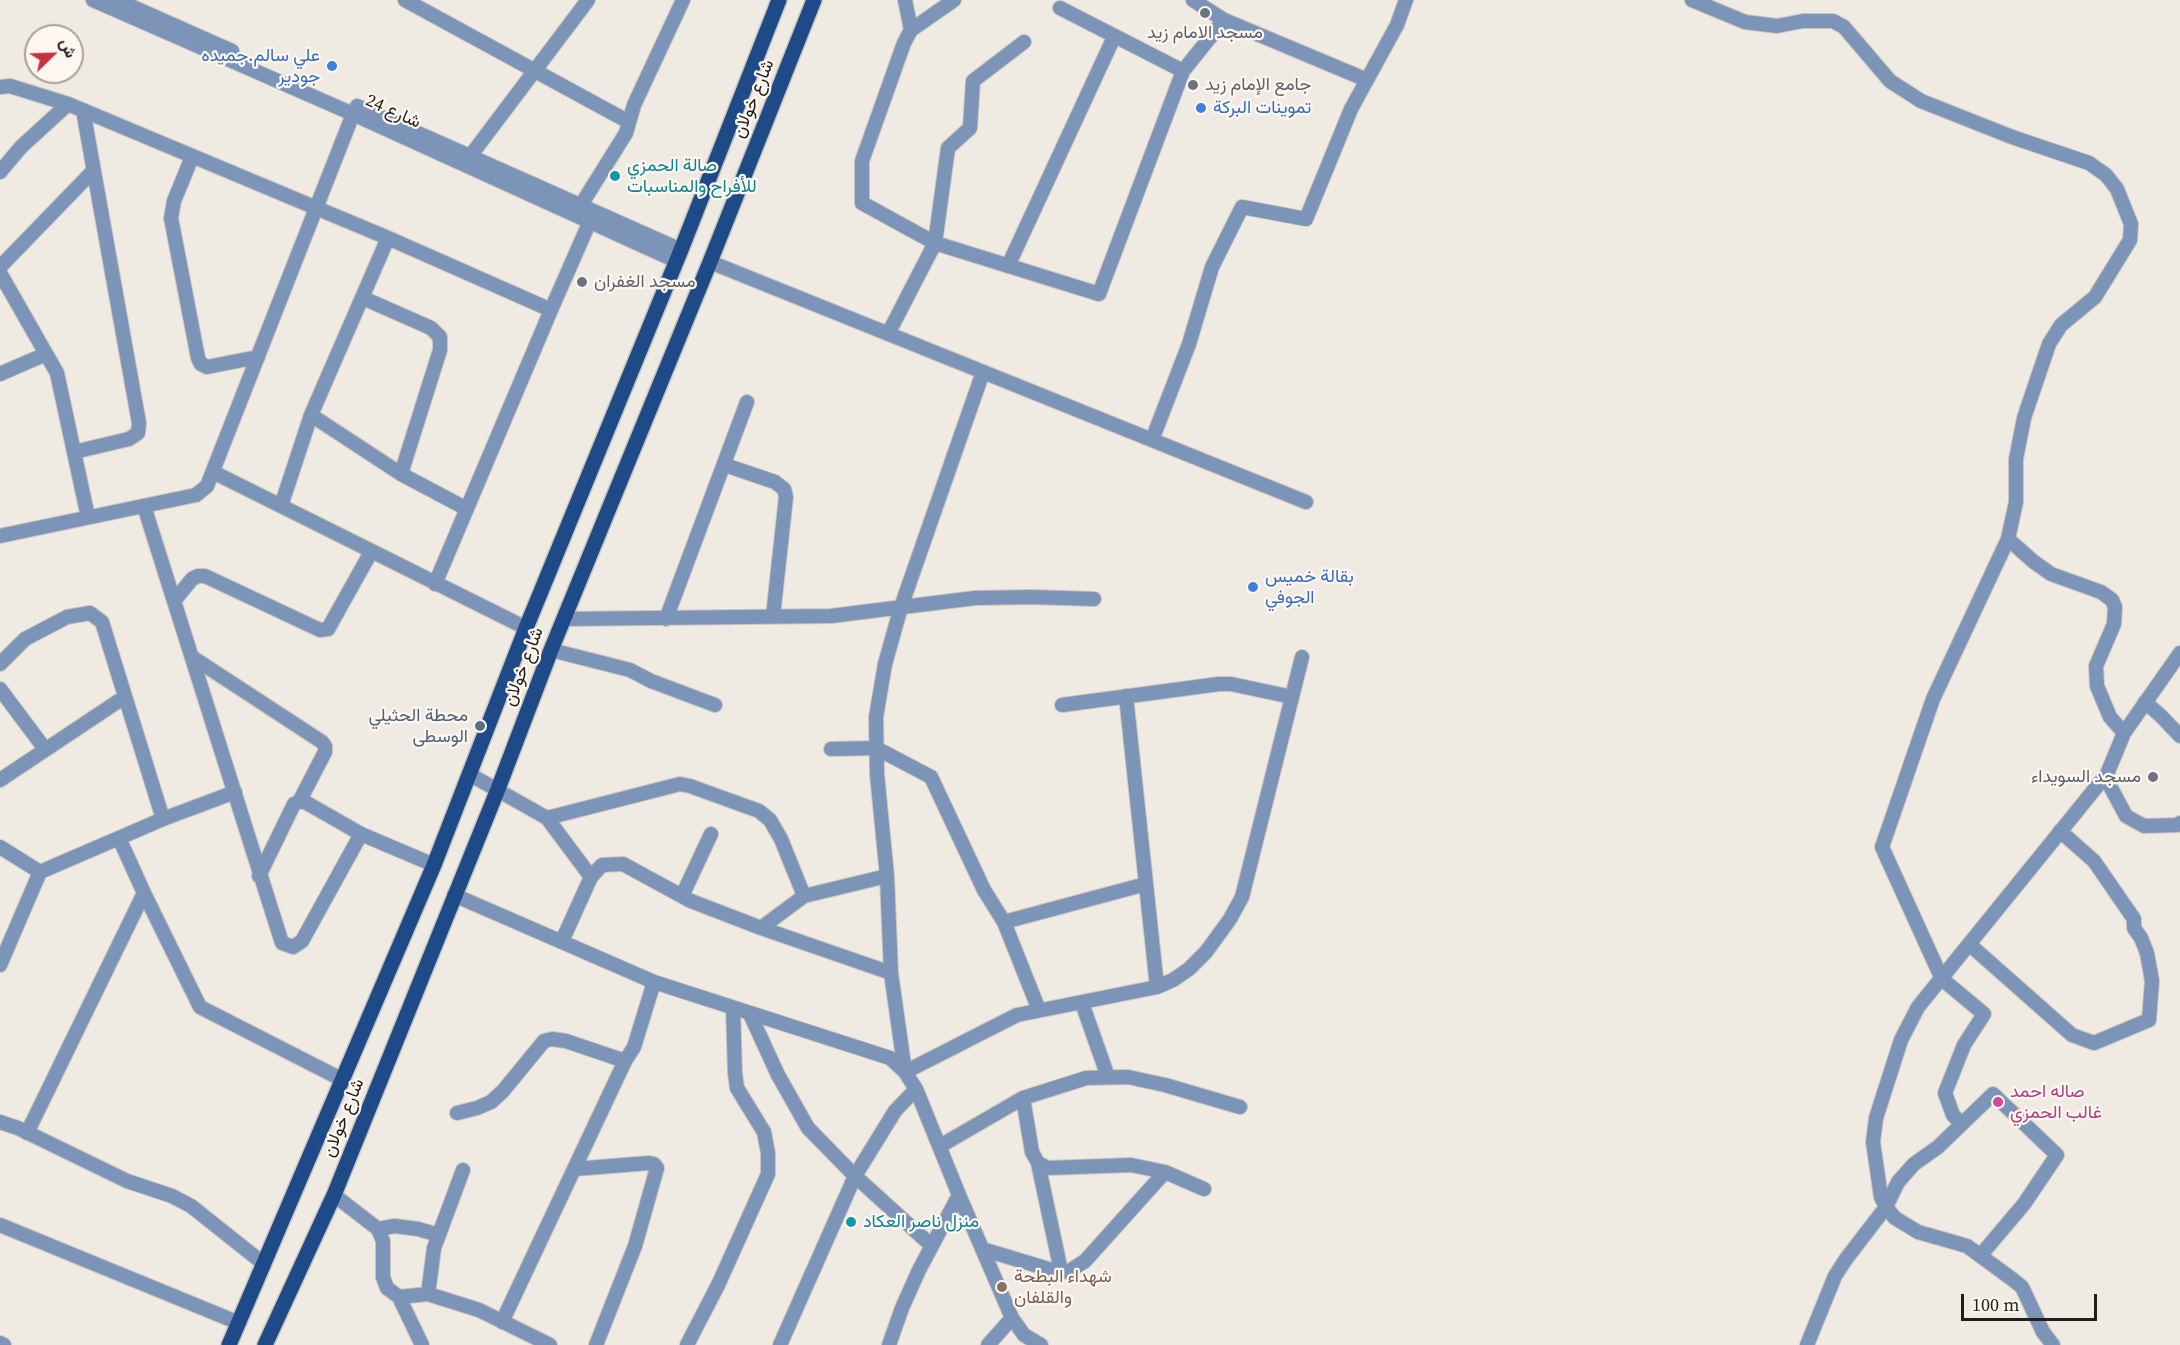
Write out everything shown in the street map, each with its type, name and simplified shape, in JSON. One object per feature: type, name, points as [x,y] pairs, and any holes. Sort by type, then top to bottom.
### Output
[{"type":"main road","name":"شارع خولان","points":[[230,1345],[434,865],[526,628],[679,255],[779,0]]},
{"type":"main road","name":"شارع خولان","points":[[265,1345],[334,1195],[814,0]]},
{"type":"street","name":"شارع 24","points":[[93,0],[353,114],[581,205],[679,255]]},
{"type":"street","name":"شارع 24","points":[[117,0],[141,6],[468,160],[590,222],[679,255]]},
{"type":"street","points":[[405,0],[629,122]]},
{"type":"street","points":[[468,160],[588,0]]},
{"type":"street","points":[[581,205],[626,133],[634,105],[683,0]]},
{"type":"street","points":[[905,0],[911,30]]},
{"type":"street","points":[[954,0],[911,30],[904,43],[862,161],[862,203],[935,243],[1099,294],[1183,71],[1224,20]]},
{"type":"street","points":[[1193,0],[1224,20],[1367,80]]},
{"type":"street","points":[[1152,440],[1189,344],[1212,267],[1242,207],[1306,219],[1351,109],[1397,25],[1406,0]]},
{"type":"street","points":[[1698,2],[1745,22],[1777,26],[1803,21],[1833,21],[1844,27],[1890,81],[1921,101],[2012,137],[2089,163],[2106,175],[2117,189],[2131,224],[2130,240],[2095,297],[2061,325],[2049,344],[2024,418],[2016,459],[2016,502],[2008,539],[1933,699],[1882,847],[1942,978],[1983,1014],[1964,1045],[1945,1093],[1953,1115],[1962,1124]]},
{"type":"street","points":[[1060,8],[1183,71]]},
{"type":"street","points":[[1008,266],[1114,37]]},
{"type":"street","points":[[888,334],[935,243],[948,148],[970,129],[972,81],[1024,42]]},
{"type":"street","points":[[0,87],[10,86],[83,110],[388,238],[550,310]]},
{"type":"street","points":[[0,172],[21,147],[68,104]]},
{"type":"street","points":[[74,452],[129,439],[138,433],[139,423],[83,110]]},
{"type":"street","points":[[0,536],[196,495],[207,486],[353,114]]},
{"type":"street","points":[[192,157],[174,201],[171,218],[198,358],[201,364],[207,367],[258,357]]},
{"type":"street","points":[[0,267],[93,171]]},
{"type":"street","points":[[435,584],[550,310],[590,222]]},
{"type":"street","points":[[281,506],[311,415],[388,238]]},
{"type":"street","points":[[710,262],[1306,502]]},
{"type":"street","points":[[0,273],[57,374],[88,517]]},
{"type":"street","points":[[363,298],[431,328],[440,337],[440,350],[401,474]]},
{"type":"street","points":[[0,374],[46,354]]},
{"type":"street","points":[[906,1072],[891,973],[887,876],[876,774],[876,717],[885,664],[901,607],[983,372]]},
{"type":"street","points":[[666,619],[747,402]]},
{"type":"street","points":[[311,415],[401,474],[467,509]]},
{"type":"street","points":[[725,465],[776,482],[783,489],[786,497],[773,616]]},
{"type":"street","points":[[213,472],[526,628]]},
{"type":"street","points":[[144,506],[282,943],[293,947],[302,941],[361,834]]},
{"type":"street","points":[[2008,539],[2051,574],[2101,592],[2112,600],[2115,607],[2114,624],[2096,666],[2097,687],[2110,717],[2124,733]]},
{"type":"street","points":[[174,601],[192,579],[205,576],[320,630],[328,629],[371,552]]},
{"type":"street","points":[[564,619],[831,616],[975,598],[1094,599]]},
{"type":"street","points":[[0,664],[25,639],[67,617],[90,613],[102,622],[163,819]]},
{"type":"street","points":[[551,650],[630,670],[651,681],[715,705]]},
{"type":"street","points":[[2053,1345],[2043,1332],[2022,1287],[1968,1246],[1918,1233],[1895,1218],[1886,1207],[1881,1197],[1873,1142],[1876,1118],[1901,1040],[1918,1007],[2103,778],[2117,753],[2124,733],[2180,653]]},
{"type":"street","points":[[192,657],[321,741],[325,752],[299,802]]},
{"type":"street","points":[[906,1072],[1017,1015],[1157,987],[1190,969],[1206,952],[1230,919],[1242,897],[1302,657]]},
{"type":"street","points":[[1062,705],[1219,684],[1231,684],[1292,697]]},
{"type":"street","points":[[0,688],[45,749]]},
{"type":"street","points":[[1126,696],[1157,987]]},
{"type":"street","points":[[0,780],[124,698]]},
{"type":"street","points":[[2145,702],[2180,736]]},
{"type":"street","points":[[831,749],[876,748],[931,777],[984,890],[1004,922],[1039,1010]]},
{"type":"street","points":[[469,774],[547,818],[591,877]]},
{"type":"street","points":[[2103,778],[2110,786],[2126,816],[2144,826],[2180,823]]},
{"type":"street","points":[[547,818],[680,784],[690,786],[759,811],[770,820],[781,839],[804,896]]},
{"type":"street","points":[[0,965],[40,872],[163,819],[235,792]]},
{"type":"street","points":[[259,876],[294,804],[299,802],[305,802],[361,834],[434,865]]},
{"type":"street","points":[[1969,944],[2072,1035],[2094,1043],[2149,1020],[2152,981],[2147,953],[2134,928],[2134,919],[2094,861],[2060,831]]},
{"type":"street","points":[[682,896],[711,834]]},
{"type":"street","points":[[119,838],[200,1007],[343,1080]]},
{"type":"street","points":[[0,848],[40,872]]},
{"type":"street","points":[[562,941],[591,877],[602,866],[623,864],[682,896],[761,928],[891,973]]},
{"type":"street","points":[[761,928],[804,896],[887,876]]},
{"type":"street","points":[[1004,922],[1146,884]]},
{"type":"street","points":[[27,1133],[144,893]]},
{"type":"street","points":[[454,895],[654,981],[890,1058],[906,1072],[916,1089],[958,1196],[1012,1318],[1024,1335],[1041,1345]]},
{"type":"street","points":[[502,1322],[625,1061],[634,1047],[654,981]]},
{"type":"street","points":[[1082,1003],[1108,1077]]},
{"type":"street","points":[[687,1345],[718,1285],[768,1174],[768,1153],[764,1132],[738,1088],[735,1073],[733,1008]]},
{"type":"street","points":[[750,1014],[778,1075],[808,1128],[855,1176],[932,1246]]},
{"type":"street","points":[[458,1113],[491,1102],[503,1091],[544,1041],[552,1039],[566,1041],[625,1061]]},
{"type":"street","points":[[940,1146],[1023,1098],[1086,1078],[1128,1077],[1240,1107]]},
{"type":"street","points":[[780,1345],[855,1176],[895,1112],[916,1089]]},
{"type":"street","points":[[1807,1345],[1835,1276],[1886,1207],[1898,1182],[1914,1164],[1938,1147],[1993,1094],[2057,1155],[2024,1204],[1980,1256]]},
{"type":"street","points":[[1023,1098],[1032,1152],[1038,1163],[1061,1271]]},
{"type":"street","points":[[0,1122],[127,1181],[172,1196],[191,1206],[264,1264]]},
{"type":"street","points":[[574,1169],[649,1163],[654,1164],[657,1168],[635,1246],[596,1345]]},
{"type":"street","points":[[1038,1163],[1048,1168],[1131,1165],[1165,1172],[1204,1189]]},
{"type":"street","points":[[428,1294],[434,1248],[463,1170]]},
{"type":"street","points":[[982,1249],[1068,1272],[1085,1261],[1165,1172]]},
{"type":"street","points":[[334,1195],[378,1229],[383,1241],[383,1277],[387,1288],[399,1297],[422,1345]]},
{"type":"street","points":[[889,1345],[902,1308],[958,1196]]},
{"type":"street","points":[[0,1225],[239,1323]]},
{"type":"street","points":[[378,1229],[395,1226],[418,1229],[439,1236]]},
{"type":"street","points":[[399,1297],[428,1294],[479,1310],[550,1345]]},
{"type":"street","points":[[988,1345],[1012,1318]]},
{"type":"street","points":[[0,1343],[4,1345]]},
{"type":"place","name":"مسجد الامام زيد","points":[[1205,13]]},
{"type":"place","name":"علي سالم.جميده جودير","points":[[332,66]]},
{"type":"place","name":"جامع الإمام زيد","points":[[1193,85]]},
{"type":"place","name":"تموينات البركة","points":[[1201,108]]},
{"type":"place","name":"صالة الحمزي للأفراح والمناسبات","points":[[615,176]]},
{"type":"place","name":"مسجد الغفران","points":[[582,282]]},
{"type":"place","name":"بقالة خميس الجوفي","points":[[1253,587]]},
{"type":"place","name":"محطة الحثيلي الوسطى","points":[[480,726]]},
{"type":"place","name":"مسجد السويداء","points":[[2153,777]]},
{"type":"place","name":"صاله احمد غالب الحمزي","points":[[1998,1102]]},
{"type":"place","name":"منزل ناصر العكاد","points":[[851,1222]]},
{"type":"place","name":"شهداء البطحة والقلفان","points":[[1002,1287]]}]
